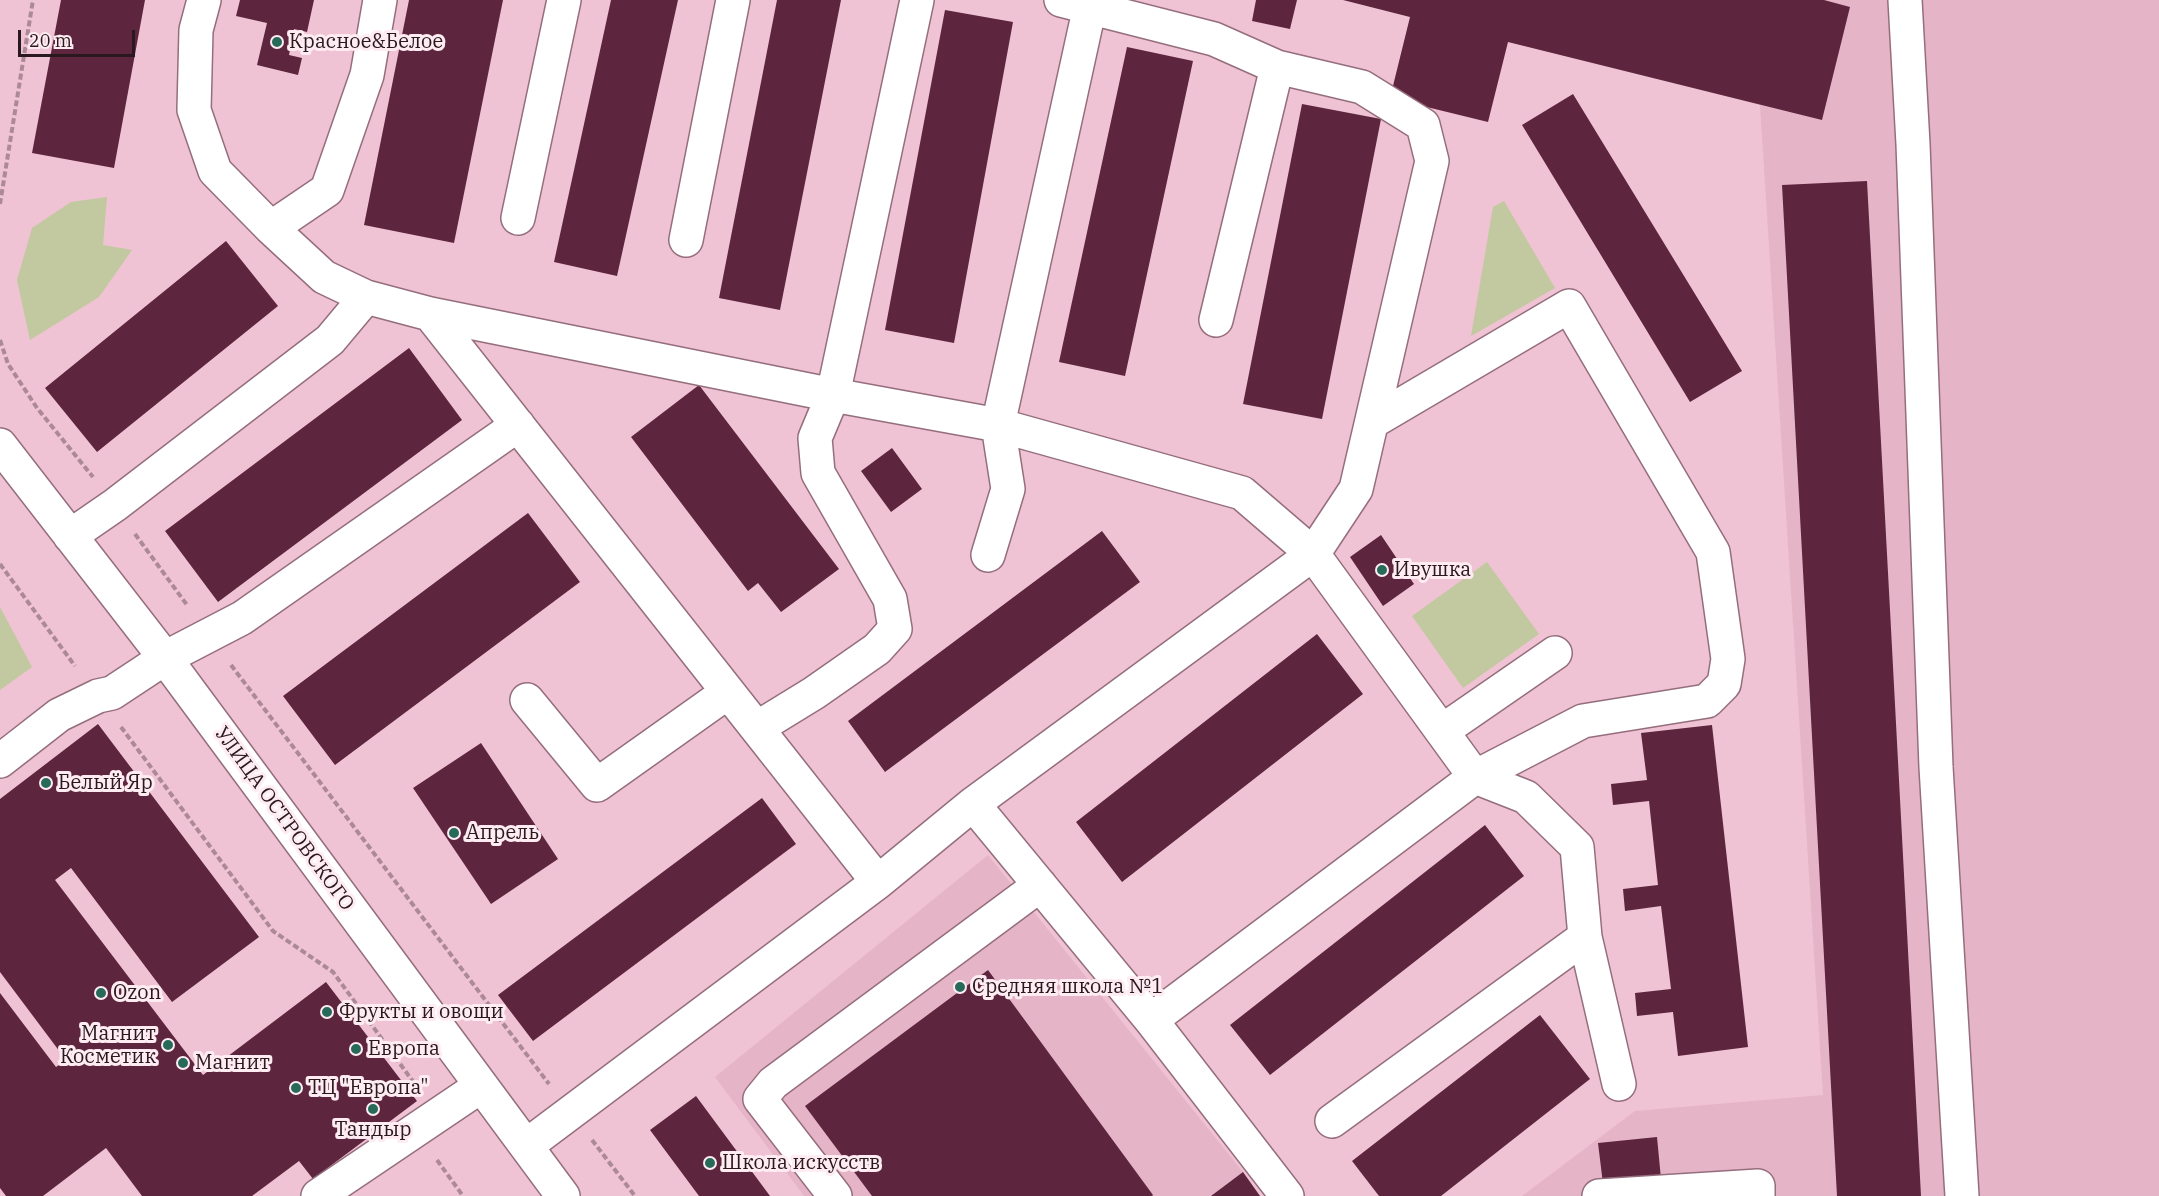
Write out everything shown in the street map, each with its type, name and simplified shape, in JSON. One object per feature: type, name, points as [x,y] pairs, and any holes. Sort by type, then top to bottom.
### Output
[{"type":"street","points":[[204,0],[196,30],[194,110],[215,171],[271,228],[324,277],[366,297],[430,314],[833,395],[998,425],[1242,493],[1313,554],[1475,777],[1526,797],[1577,847],[1585,937],[1619,1084]]},
{"type":"street","points":[[271,228],[327,190],[367,75],[380,0]]},
{"type":"street","points":[[518,218],[564,0]]},
{"type":"street","points":[[686,240],[734,0]]},
{"type":"street","points":[[757,728],[814,693],[868,655],[895,629],[890,599],[818,473],[815,438],[833,395],[916,0]]},
{"type":"street","points":[[1905,0],[1913,144],[1936,767],[1962,1196]]},
{"type":"street","points":[[526,1146],[878,882],[973,804],[1313,554],[1356,489],[1431,160],[1423,125],[1362,87],[1276,67],[1214,39],[1076,3],[998,425],[1008,489],[988,555]]},
{"type":"street","points":[[1216,320],[1276,67]]},
{"type":"street","points":[[70,536],[115,505],[330,340],[366,297]]},
{"type":"street","points":[[1151,1020],[1475,777],[1583,721],[1707,701],[1725,684],[1728,659],[1713,552],[1569,306],[1372,422]]},
{"type":"street","points":[[430,314],[878,882]]},
{"type":"street","points":[[0,761],[59,715],[98,696],[112,693],[165,658],[242,618],[518,424]]},
{"type":"street","name":"УЛИЦА ОСТРОВСКОГО","points":[[0,446],[165,658],[563,1196]]},
{"type":"street","points":[[1442,731],[1555,653]]},
{"type":"street","points":[[526,700],[597,785],[728,692]]},
{"type":"street","points":[[973,804],[1151,1020],[1287,1196]]},
{"type":"street","points":[[835,1196],[760,1099],[773,1083],[1040,885]]},
{"type":"street","points":[[1332,1121],[1585,937]]},
{"type":"street","points":[[318,1196],[481,1086]]},
{"type":"street","points":[[1599,1196],[1758,1186],[1758,1196]]},
{"type":"path","points":[[0,204],[33,0]]},
{"type":"path","points":[[0,340],[8,363],[37,408],[115,505],[209,636],[635,1196]]},
{"type":"path","points":[[0,564],[273,931],[333,972],[427,1100],[428,1148],[463,1196]]},
{"type":"shaded area","points":[[1351,0],[2159,0],[2159,1196],[1522,1196],[1635,1111],[1823,1095],[1760,105]]},
{"type":"shaded area","name":"Средняя школа №1","points":[[988,855],[1260,1196],[804,1196],[715,1077]]},
{"type":"green space","points":[[107,197],[103,245],[132,250],[99,297],[30,340],[17,280],[32,228],[71,202]]},
{"type":"green space","points":[[1504,201],[1555,288],[1471,336],[1493,207]]},
{"type":"green space","points":[[1487,562],[1539,634],[1463,688],[1412,616]]},
{"type":"green space","points":[[0,607],[32,667],[0,690]]},
{"type":"building","points":[[61,0],[145,0],[114,168],[32,153]]},
{"type":"building","points":[[240,0],[314,0],[307,32],[294,29],[289,55],[302,58],[298,75],[257,65],[267,23],[236,16]]},
{"type":"building","points":[[409,0],[503,0],[454,243],[364,225]]},
{"type":"building","points":[[611,0],[678,0],[617,276],[554,262]]},
{"type":"building","points":[[777,0],[841,0],[780,310],[719,298]]},
{"type":"building","points":[[1256,0],[1297,0],[1290,29],[1252,21]]},
{"type":"building","points":[[1343,0],[1824,0],[1850,7],[1822,120],[1508,42],[1488,122],[1390,98],[1410,17]]},
{"type":"building","points":[[945,10],[1013,22],[954,343],[885,330]]},
{"type":"building","points":[[1127,47],[1193,61],[1125,376],[1059,362]]},
{"type":"building","points":[[1573,94],[1742,371],[1690,402],[1522,125]]},
{"type":"building","points":[[1302,104],[1381,119],[1322,419],[1243,404]]},
{"type":"building","points":[[1867,181],[1921,1196],[1837,1196],[1782,185]]},
{"type":"building","points":[[226,241],[278,306],[97,452],[45,388]]},
{"type":"building","points":[[409,348],[462,420],[218,602],[165,531]]},
{"type":"building","points":[[699,385],[839,569],[781,612],[758,583],[748,591],[631,437]]},
{"type":"building","points":[[892,448],[922,489],[891,512],[861,471]]},
{"type":"building","points":[[528,513],[580,582],[335,765],[283,696]]},
{"type":"building","points":[[1102,531],[1140,582],[885,772],[848,721]]},
{"type":"building","name":"Ивушка","points":[[1381,535],[1414,584],[1383,606],[1350,557]]},
{"type":"building","points":[[1317,634],[1363,694],[1122,882],[1076,822]]},
{"type":"building","points":[[98,724],[259,937],[172,1002],[71,868],[55,880],[203,1075],[326,982],[417,1101],[313,1179],[299,1161],[252,1196],[142,1196],[106,1148],[43,1196],[6,1196],[0,1188],[0,993],[56,1067],[66,1060],[0,972],[0,799]]},
{"type":"building","points":[[1712,725],[1748,1047],[1678,1056],[1673,1012],[1637,1016],[1635,993],[1671,989],[1661,906],[1625,911],[1623,889],[1658,885],[1649,801],[1613,805],[1611,784],[1647,780],[1641,733]]},
{"type":"building","points":[[481,743],[558,859],[491,904],[413,788]]},
{"type":"building","points":[[762,798],[796,844],[533,1041],[498,995]]},
{"type":"building","points":[[1485,825],[1524,876],[1270,1075],[1230,1025]]},
{"type":"building","points":[[988,970],[1152,1196],[872,1196],[805,1106]]},
{"type":"building","points":[[1540,1015],[1590,1079],[1441,1196],[1379,1196],[1352,1161]]},
{"type":"building","name":"Школа искусств","points":[[696,1096],[770,1196],[699,1196],[650,1130]]},
{"type":"building","points":[[1657,1137],[1661,1179],[1603,1184],[1598,1143]]},
{"type":"building","points":[[1243,1172],[1260,1196],[1211,1196]]},
{"type":"place","name":"Красное&Белое","points":[[277,42]]},
{"type":"place","name":"Ивушка","points":[[1382,570]]},
{"type":"place","name":"Белый Яр","points":[[46,783]]},
{"type":"place","name":"Апрель","points":[[454,833]]},
{"type":"place","name":"Средняя школа №1","points":[[960,987]]},
{"type":"place","name":"Ozon","points":[[101,993]]},
{"type":"place","name":"Фрукты и овощи","points":[[327,1012]]},
{"type":"place","name":"Магнит Косметик","points":[[168,1045]]},
{"type":"place","name":"Европа","points":[[356,1049]]},
{"type":"place","name":"Магнит","points":[[183,1063]]},
{"type":"place","name":"ТЦ \"Европа\"","points":[[296,1088]]},
{"type":"place","name":"Тандыр","points":[[373,1109]]},
{"type":"place","name":"Школа искусств","points":[[710,1163]]}]
